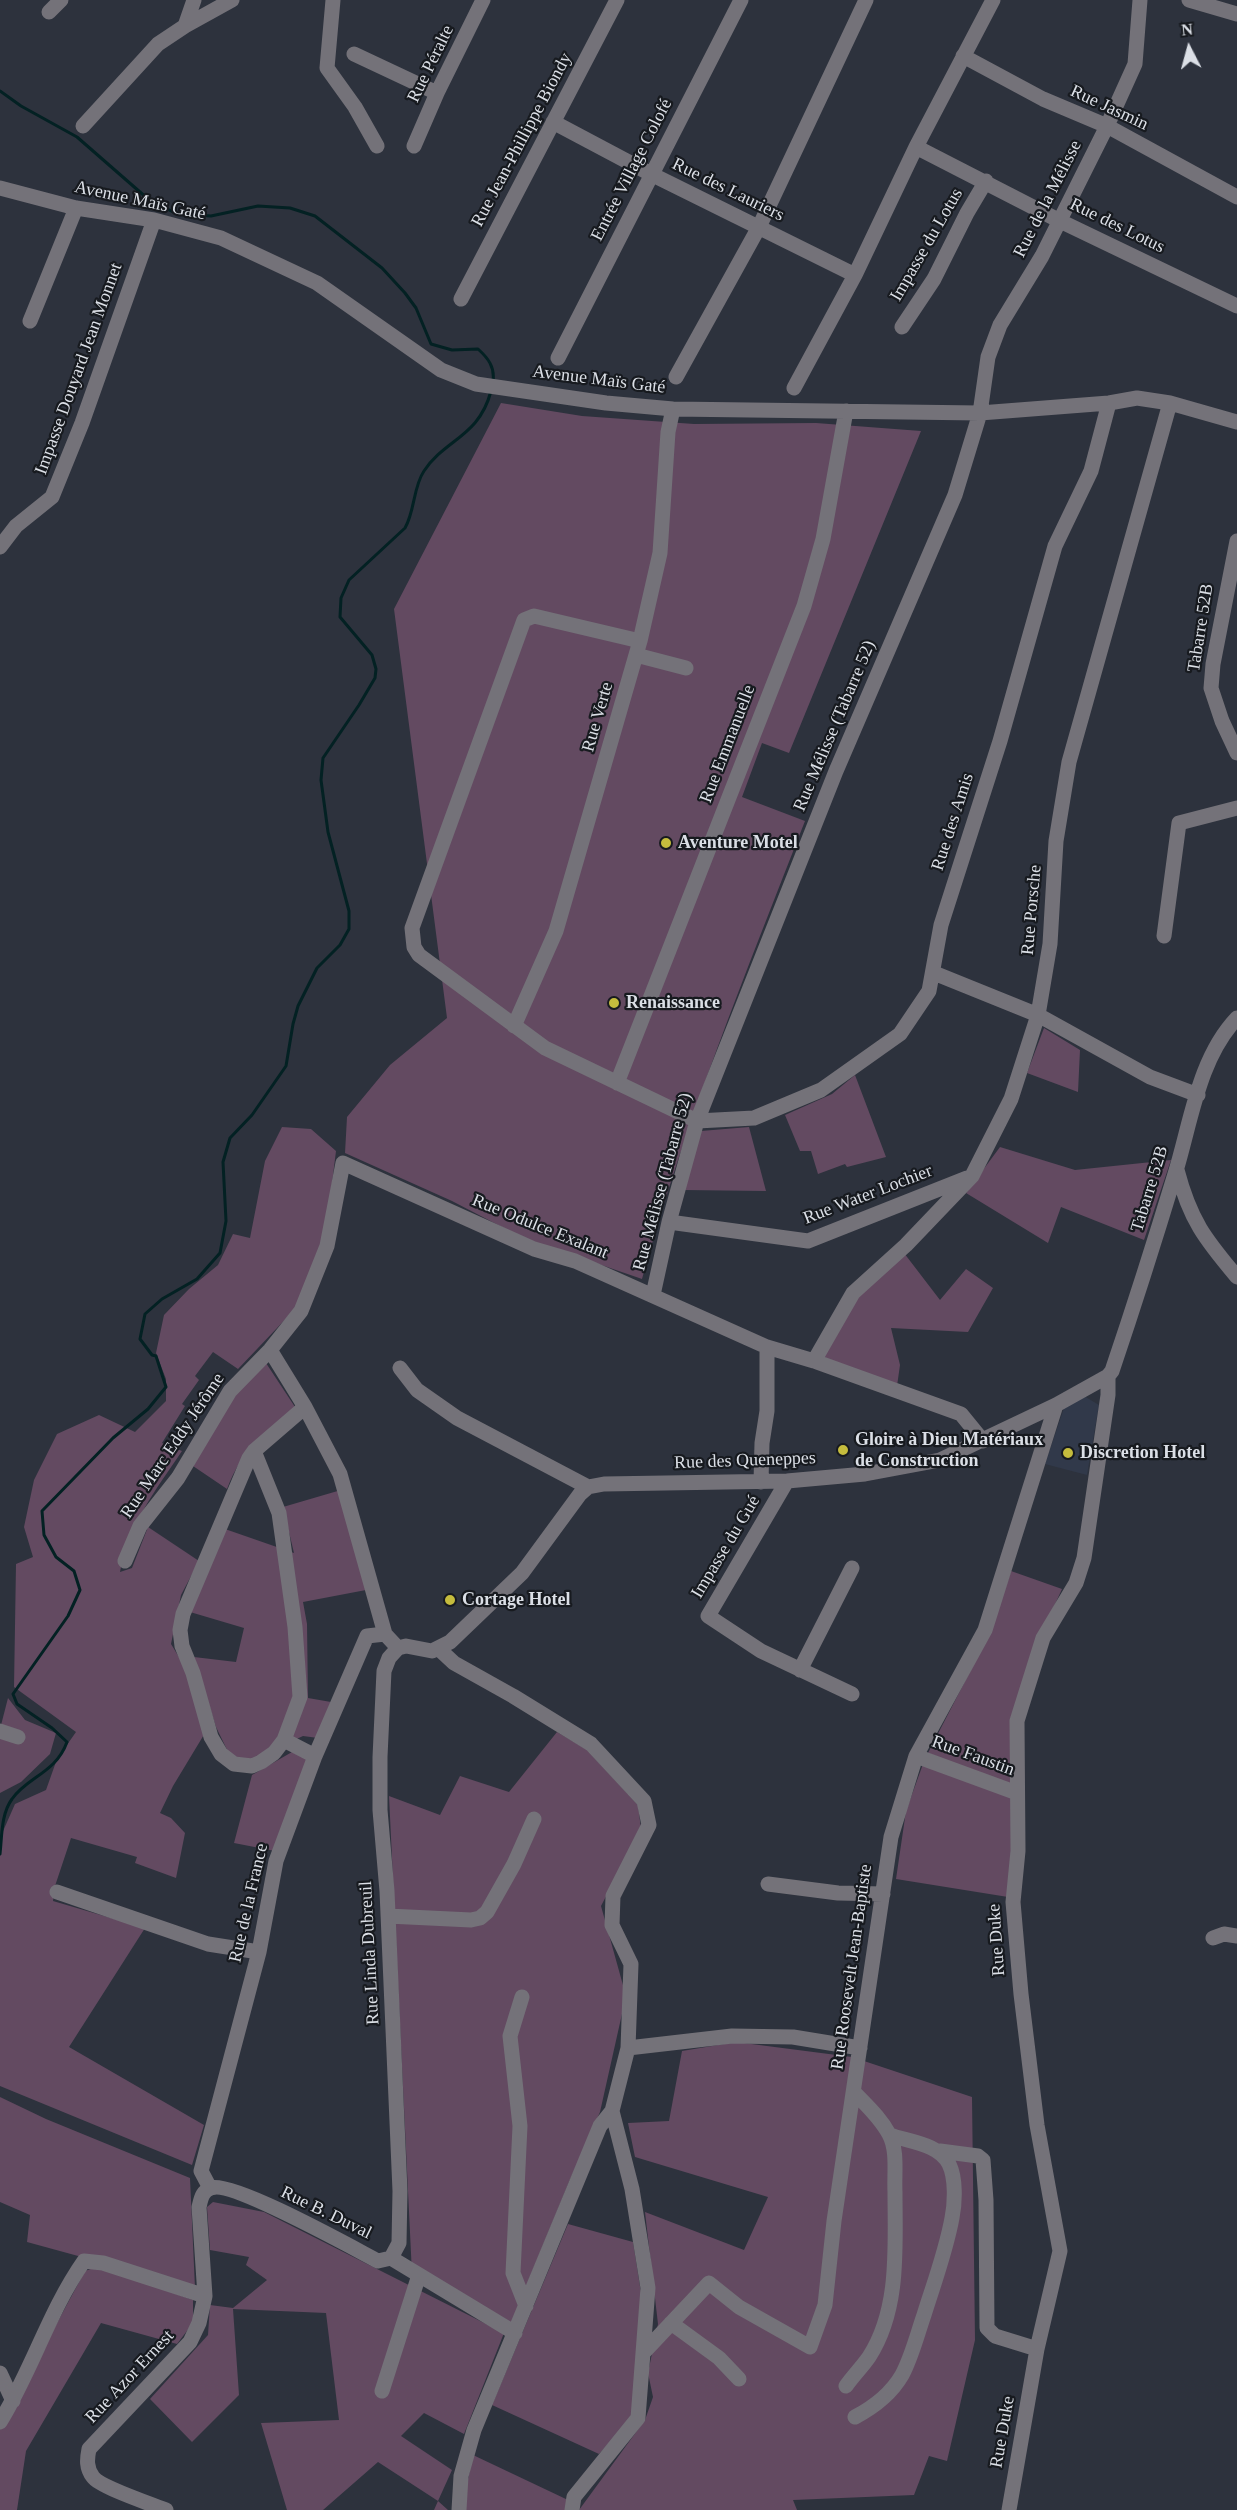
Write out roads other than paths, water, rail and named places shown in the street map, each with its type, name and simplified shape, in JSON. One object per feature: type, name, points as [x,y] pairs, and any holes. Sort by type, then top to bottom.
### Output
[{"type":"street","points":[[49,12],[62,0]]},
{"type":"street","points":[[185,26],[194,0]]},
{"type":"street","points":[[82,126],[158,44],[232,0]]},
{"type":"street","points":[[333,0],[327,68],[377,146]]},
{"type":"street","name":"Rue Péralte","points":[[414,146],[437,93],[483,0]]},
{"type":"street","name":"Rue Jean-Phillippe Biondy","points":[[461,299],[617,0]]},
{"type":"street","name":"Entrée Village Colofé","points":[[558,358],[741,0]]},
{"type":"street","points":[[676,377],[759,227],[866,0]]},
{"type":"street","points":[[794,388],[855,275],[916,147],[993,0]]},
{"type":"street","name":"Rue de la Mélisse","points":[[980,413],[988,357],[1000,326],[1037,265],[1060,221],[1135,64],[1140,0]]},
{"type":"street","points":[[1189,0],[1237,14]]},
{"type":"street","points":[[354,54],[437,93]]},
{"type":"street","name":"Rue Jasmin","points":[[963,56],[1043,99],[1107,126],[1237,197]]},
{"type":"street","name":"Rue des Lauriers","points":[[553,122],[651,174],[855,275]]},
{"type":"street","name":"Rue des Lotus","points":[[916,147],[1060,221],[1237,306]]},
{"type":"street","name":"Impasse du Lotus","points":[[902,327],[934,279],[986,181]]},
{"type":"street","name":"Avenue Maïs Gaté","points":[[0,188],[76,208],[154,220],[221,238],[317,283],[441,370],[476,384],[606,403],[673,409],[980,413],[1109,403],[1137,398],[1170,403],[1237,422]]},
{"type":"street","points":[[30,321],[76,208]]},
{"type":"street","name":"Impasse Douyard Jean Monnet","points":[[0,547],[16,526],[52,497],[82,423],[154,220]]},
{"type":"street","name":"Rue des Amis","points":[[697,1121],[754,1118],[821,1090],[900,1034],[928,991],[934,973],[941,925],[1000,741],[1055,546],[1091,471],[1109,403]]},
{"type":"street","name":"Rue Porsche","points":[[814,1361],[853,1293],[906,1245],[972,1176],[1011,1098],[1038,1015],[1050,944],[1056,840],[1068,762],[1170,403]]},
{"type":"street","name":"Rue Verte","points":[[514,1026],[556,931],[638,648],[660,553],[668,432],[673,409]]},
{"type":"street","name":"Rue Emmanuelle","points":[[616,1083],[804,606],[824,539],[846,411]]},
{"type":"street","name":"Rue Mélisse (Tabarre 52)","points":[[653,1295],[669,1222],[697,1121],[836,771],[955,495],[980,413]]},
{"type":"street","name":"Tabarre 52B","points":[[1237,541],[1213,664],[1211,688],[1222,721],[1237,753]]},
{"type":"street","points":[[1228,584],[1237,600]]},
{"type":"street","points":[[686,668],[638,648],[534,616],[524,620],[412,928],[414,947],[419,955],[545,1048],[697,1121]]},
{"type":"street","points":[[1164,936],[1179,823],[1237,808]]},
{"type":"street","points":[[934,973],[1038,1015],[1150,1077],[1198,1095]]},
{"type":"street","name":"Tabarre 52B","points":[[1108,1376],[1112,1371],[1177,1170],[1209,1061],[1237,1018]]},
{"type":"street","name":"Rue Odulce Exalant","points":[[343,1163],[534,1249],[575,1261],[767,1347],[814,1361],[961,1414],[983,1441]]},
{"type":"street","name":"Rue Marc Eddy Jérôme","points":[[125,1562],[140,1526],[178,1478],[230,1391],[270,1350],[301,1311],[327,1246],[343,1163]]},
{"type":"street","points":[[1177,1170],[1185,1201],[1201,1233],[1237,1278]]},
{"type":"street","name":"Rue Water Lochier","points":[[669,1222],[808,1241],[972,1176]]},
{"type":"street","points":[[761,1482],[762,1443],[767,1411],[767,1347]]},
{"type":"street","points":[[270,1350],[305,1407],[344,1484],[385,1634],[398,1648],[406,1646],[432,1651],[439,1649],[463,1629],[522,1573],[580,1494],[588,1487],[457,1418],[417,1390],[400,1368]]},
{"type":"street","name":"Rue des Queneppes","points":[[588,1487],[604,1484],[788,1481],[865,1474],[940,1460],[1056,1405],[1108,1376]]},
{"type":"street","name":"Rue Duke","points":[[1009,2510],[1037,2349],[1060,2251],[1037,2125],[1021,1994],[1013,1902],[1018,1851],[1017,1721],[1043,1638],[1076,1583],[1084,1558],[1108,1395],[1108,1376]]},
{"type":"street","name":"Rue Roosevelt Jean-Baptiste","points":[[644,2352],[709,2283],[739,2307],[810,2347],[825,2305],[834,2221],[891,1837],[916,1756],[985,1630],[1056,1405]]},
{"type":"street","points":[[254,1450],[279,1513],[295,1627],[300,1697],[284,1740],[274,1753],[252,1766],[234,1764],[221,1754],[211,1737],[193,1673],[182,1646],[180,1630],[183,1614],[254,1450],[305,1407]]},
{"type":"street","points":[[1021,1422],[1037,1425],[1047,1436]]},
{"type":"street","name":"Impasse du Gué","points":[[788,1481],[708,1616],[761,1651],[852,1694]]},
{"type":"street","points":[[800,1670],[852,1568]]},
{"type":"street","name":"Rue de la France","points":[[210,2188],[201,2171],[259,1952],[276,1861],[315,1756],[367,1636],[385,1634]]},
{"type":"street","name":"Rue Linda Dubreuil","points":[[391,2258],[395,2255],[399,2243],[400,2191],[388,1916],[380,1810],[380,1757],[384,1671],[389,1658],[398,1648]]},
{"type":"street","points":[[439,1649],[454,1664],[513,1696],[591,1744],[644,1801],[649,1825],[612,1896],[612,1925],[631,1964],[628,2048],[612,2111],[600,2126],[474,2430],[461,2476],[459,2510]]},
{"type":"street","points":[[0,1731],[18,1737]]},
{"type":"street","points":[[284,1740],[315,1756]]},
{"type":"street","name":"Rue Faustin","points":[[916,1756],[1017,1793]]},
{"type":"street","points":[[388,1916],[471,1920],[480,1918],[487,1912],[514,1864],[534,1819]]},
{"type":"street","points":[[768,1884],[838,1893],[883,1894]]},
{"type":"street","points":[[57,1892],[208,1944],[259,1952]]},
{"type":"street","points":[[1213,1938],[1224,1934],[1237,1936]]},
{"type":"street","points":[[522,1997],[510,2036],[520,2126],[513,2272],[526,2306]]},
{"type":"street","points":[[628,2048],[732,2036],[793,2037],[860,2048]]},
{"type":"street","points":[[846,2386],[869,2356],[889,2308],[896,2259],[895,2160],[890,2135],[878,2117],[854,2092]]},
{"type":"street","points":[[572,2510],[574,2497],[638,2418],[648,2288],[632,2189],[612,2111]]},
{"type":"street","points":[[890,2135],[940,2151],[978,2156],[983,2160],[986,2200],[987,2328],[995,2336],[1037,2349]]},
{"type":"street","points":[[855,2417],[869,2410],[889,2393],[902,2375],[912,2352],[936,2277],[952,2217],[953,2179],[950,2165],[940,2151]]},
{"type":"street","name":"Rue B. Duval","points":[[210,2188],[219,2187],[231,2190],[282,2212],[378,2261],[391,2258],[514,2333]]},
{"type":"street","name":"Rue Azor Ernest","points":[[166,2510],[98,2482],[88,2468],[88,2450],[190,2342],[199,2323],[205,2296],[199,2206],[203,2194],[210,2188]]},
{"type":"street","points":[[0,2422],[13,2402],[64,2290],[84,2261],[103,2263],[178,2285],[205,2296]]},
{"type":"street","points":[[382,2391],[419,2275]]},
{"type":"street","points":[[671,2323],[719,2358],[739,2379]]},
{"type":"street","points":[[0,2373],[13,2402]]},
{"type":"waterway","points":[[0,91],[21,106],[77,137],[148,199],[177,214],[211,216],[258,206],[290,208],[315,216],[382,268],[405,293],[416,308],[431,344],[452,350],[478,349],[490,363],[493,381]]},
{"type":"waterway","points":[[0,1854],[8,1805],[25,1785],[56,1761],[67,1742],[52,1728],[17,1704],[13,1694],[68,1616],[80,1590],[74,1571],[56,1557],[44,1535],[42,1511],[113,1438],[148,1409],[166,1387],[156,1356],[152,1355],[140,1339],[145,1314],[162,1299],[197,1279],[220,1253],[226,1221],[223,1162],[230,1138],[252,1115],[286,1066],[298,1006],[317,968],[340,945],[349,929],[349,911],[328,832],[321,780],[323,758],[359,705],[375,678],[376,669],[372,655],[340,617],[341,598],[349,580],[405,528],[411,514],[420,477],[432,460],[470,428],[486,406],[491,391]]},
{"type":"place","name":"Aventure Motel","points":[[666,843]]},
{"type":"place","name":"Renaissance","points":[[614,1003]]},
{"type":"place","name":"Gloire à Dieu Matériaux de Construction","points":[[843,1450]]},
{"type":"place","name":"Discretion Hotel","points":[[1068,1453]]},
{"type":"place","name":"Cortage Hotel","points":[[450,1600]]}]
